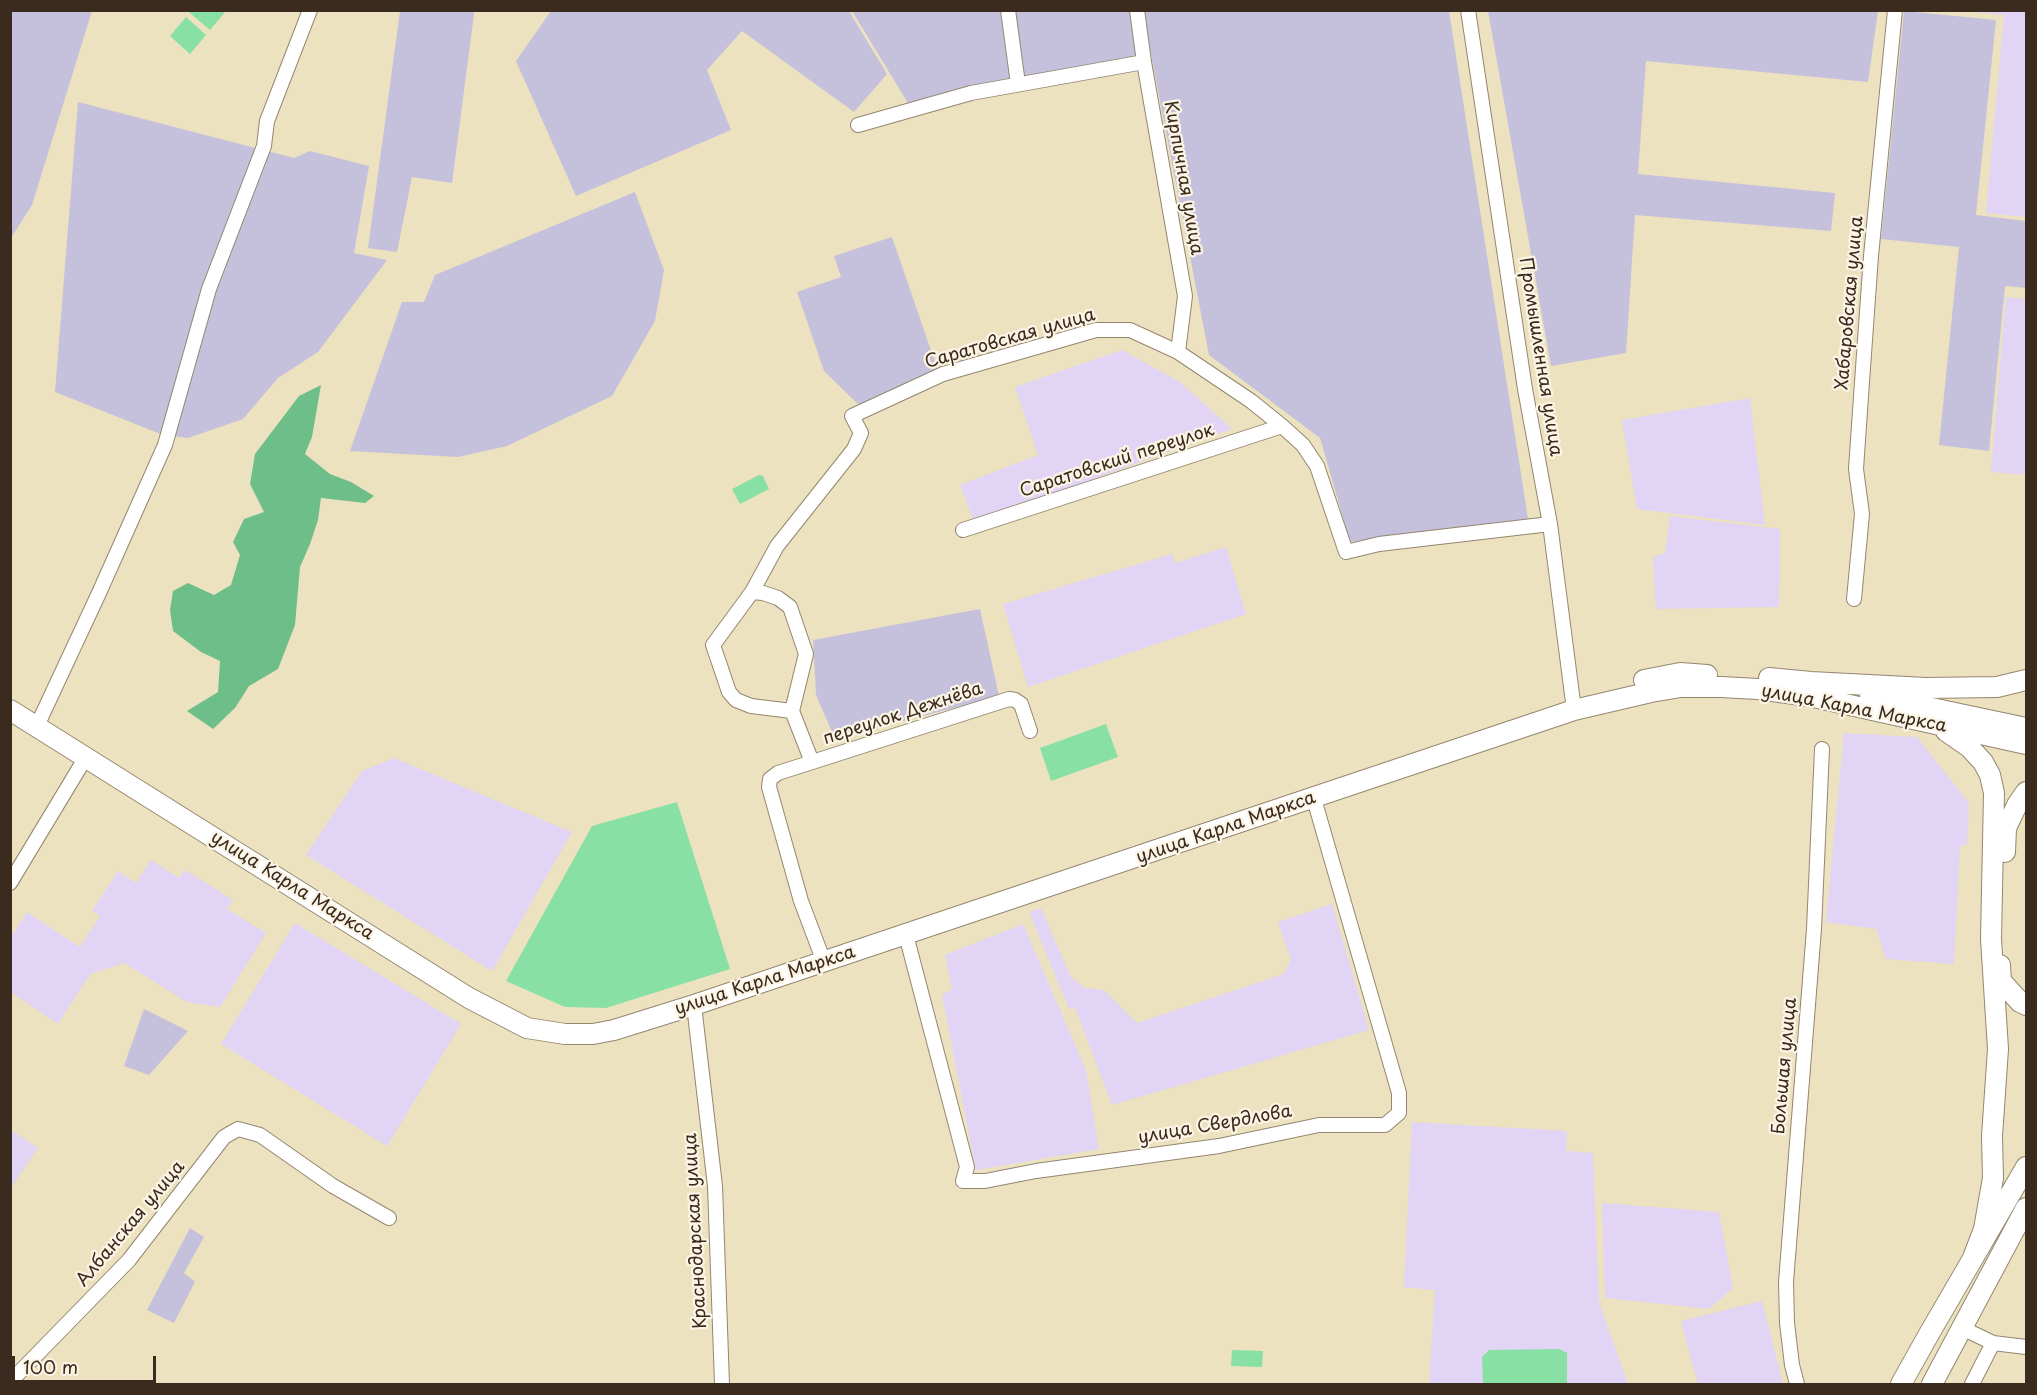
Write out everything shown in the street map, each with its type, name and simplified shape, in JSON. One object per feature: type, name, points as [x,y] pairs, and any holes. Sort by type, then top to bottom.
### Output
[{"type":"highway","name":"улица Карла Маркса","points":[[1574,710],[1609,689],[1680,674],[1764,677],[1811,682]]},
{"type":"highway","points":[[1811,682],[1926,688],[1997,687],[2026,680]]},
{"type":"highway","points":[[1811,682],[2026,728]]},
{"type":"highway","name":"улица Карла Маркса","points":[[10,710],[469,998],[527,1028],[565,1034],[593,1034],[614,1030],[906,935],[1574,710],[1681,687],[1758,689],[1809,696],[2026,744]]},
{"type":"highway","points":[[1924,722],[1950,733],[1977,755],[1990,775],[1994,793],[1991,939],[1998,1049],[1992,1136],[1993,1178],[1983,1229],[1974,1255]]},
{"type":"highway","points":[[2026,792],[2017,804],[2006,828],[2000,964],[2001,981],[2020,1002],[2026,1005]]},
{"type":"highway","points":[[1901,1384],[2026,1167]]},
{"type":"highway","points":[[1932,1384],[2024,1213]]},
{"type":"street","points":[[37,726],[165,445],[209,289],[264,146],[267,121],[310,10]]},
{"type":"street","points":[[1008,10],[1018,84]]},
{"type":"street","name":"Кирпичная улица","points":[[1137,10],[1185,296],[1178,352]]},
{"type":"street","name":"Промышленная улица","points":[[1468,10],[1526,388],[1550,524],[1574,710]]},
{"type":"street","name":"Хабаровская улица","points":[[1854,599],[1862,514],[1856,469],[1871,256],[1895,10]]},
{"type":"street","points":[[858,125],[971,93],[1144,62]]},
{"type":"street","name":"Саратовская улица","points":[[752,592],[777,546],[854,449],[861,433],[852,416],[942,374],[1096,330],[1130,330],[1178,352]]},
{"type":"street","points":[[1178,352],[1251,401],[1303,445],[1317,466],[1346,552],[1379,544],[1550,524]]},
{"type":"street","name":"Саратовский переулок","points":[[963,530],[1282,426]]},
{"type":"street","points":[[792,711],[751,706],[736,700],[729,692],[713,645],[752,592],[778,598],[790,607],[806,654],[792,711],[812,762]]},
{"type":"street","name":"переулок Дежнёва","points":[[824,962],[801,902],[770,788],[770,779],[778,773],[1009,699],[1015,699],[1021,704],[1030,731]]},
{"type":"street","name":"Большая улица","points":[[1797,1384],[1792,1365],[1787,1323],[1786,1282],[1814,929],[1822,749]]},
{"type":"street","points":[[10,883],[86,757]]},
{"type":"street","name":"улица Свердлова","points":[[906,935],[967,1167],[963,1181],[985,1182],[1036,1171],[1219,1146],[1319,1125],[1385,1125],[1399,1113],[1400,1093],[1314,798]]},
{"type":"street","name":"Краснодарская улица","points":[[694,1005],[715,1186],[722,1384]]},
{"type":"street","name":"Албанская улица","points":[[10,1382],[129,1260],[224,1137],[238,1129],[260,1135],[333,1186],[389,1218]]},
{"type":"street","points":[[1962,1328],[1993,1343],[2026,1347]]},
{"type":"street","points":[[1972,1384],[1993,1343]]},
{"type":"shaded area","points":[[11,10],[92,11],[32,205],[11,238]]},
{"type":"shaded area","points":[[473,10],[474,14],[452,183],[412,177],[397,252],[368,248],[400,11]]},
{"type":"shaded area","points":[[551,11],[849,11],[887,74],[854,112],[742,31],[707,70],[731,130],[576,196],[516,61]]},
{"type":"shaded area","points":[[852,11],[1449,11],[1528,519],[1350,542],[1320,438],[1209,355],[1151,54],[908,103]]},
{"type":"shaded area","points":[[1488,11],[1878,11],[1868,82],[1646,61],[1638,174],[1835,193],[1831,231],[1635,215],[1626,353],[1551,366]]},
{"type":"shaded area","points":[[1904,11],[1996,20],[1976,215],[2026,221],[2026,288],[2005,286],[1989,451],[1939,445],[1959,247],[1881,239]]},
{"type":"shaded area","points":[[1965,11],[2026,11],[2026,217],[1986,213],[2004,15]]},
{"type":"shaded area","points":[[78,102],[294,158],[310,151],[369,166],[354,253],[387,260],[318,352],[278,378],[243,419],[188,438],[163,435],[55,392]]},
{"type":"shaded area","points":[[635,192],[664,270],[655,321],[612,396],[507,446],[458,457],[350,451],[402,302],[424,302],[435,275]]},
{"type":"shaded area","points":[[892,237],[938,371],[861,407],[824,371],[797,292],[841,277],[834,256]]},
{"type":"shaded area","points":[[2006,297],[2026,299],[2026,475],[1991,472]]},
{"type":"shaded area","points":[[1122,350],[1180,382],[1232,429],[974,522],[960,485],[1038,455],[1015,387]]},
{"type":"shaded area","points":[[1750,398],[1765,525],[1637,509],[1622,420]]},
{"type":"shaded area","points":[[1670,516],[1780,529],[1779,607],[1656,609],[1653,557],[1665,553]]},
{"type":"shaded area","points":[[1226,547],[1246,614],[1028,687],[1003,604],[1172,554],[1175,563]]},
{"type":"shaded area","points":[[980,609],[999,696],[835,739],[816,695],[813,640]]},
{"type":"shaded area","points":[[1844,733],[1917,737],[1969,803],[1967,845],[1960,845],[1954,964],[1886,959],[1876,929],[1826,922]]},
{"type":"shaded area","points":[[394,758],[572,832],[492,971],[306,855],[362,771]]},
{"type":"shaded area","points":[[151,860],[179,878],[185,870],[233,900],[227,909],[266,933],[220,1007],[187,1002],[124,963],[90,974],[58,1024],[11,992],[11,937],[27,912],[80,947],[100,916],[92,911],[118,871],[136,883]]},
{"type":"shaded area","points":[[1332,904],[1369,1030],[1112,1105],[1075,1008],[1069,1009],[1029,912],[1041,908],[1071,977],[1085,988],[1104,990],[1137,1023],[1284,974],[1291,960],[1278,922]]},
{"type":"shaded area","points":[[295,923],[461,1024],[387,1146],[221,1044]]},
{"type":"shaded area","points":[[1023,924],[1086,1070],[1099,1149],[976,1170],[942,995],[952,989],[945,955]]},
{"type":"shaded area","points":[[144,1009],[188,1031],[149,1075],[124,1066]]},
{"type":"shaded area","points":[[1412,1122],[1567,1131],[1566,1151],[1593,1153],[1599,1302],[1628,1384],[1429,1384],[1435,1290],[1404,1287]]},
{"type":"shaded area","points":[[11,1130],[38,1148],[11,1188]]},
{"type":"shaded area","points":[[1602,1203],[1719,1212],[1733,1288],[1709,1309],[1605,1298]]},
{"type":"shaded area","points":[[190,1228],[204,1237],[184,1273],[195,1282],[174,1323],[147,1310]]},
{"type":"shaded area","points":[[1762,1301],[1783,1384],[1698,1384],[1681,1321]]},
{"type":"green space","points":[[191,10],[226,11],[210,30],[189,12]]},
{"type":"green space","points":[[186,17],[206,35],[190,54],[170,36]]},
{"type":"green space","points":[[321,385],[312,437],[305,454],[330,474],[351,482],[374,496],[365,503],[321,498],[318,520],[300,567],[295,625],[278,669],[249,686],[235,708],[213,729],[187,711],[218,692],[220,661],[201,652],[173,631],[170,610],[173,591],[188,583],[214,595],[231,585],[240,555],[233,542],[244,519],[264,512],[250,484],[255,454],[299,396]]},
{"type":"green space","points":[[759,475],[763,476],[769,489],[740,504],[732,489]]},
{"type":"green space","points":[[1106,724],[1118,757],[1051,781],[1040,748]]},
{"type":"green space","points":[[677,802],[730,969],[606,1008],[565,1007],[506,981],[592,826]]},
{"type":"green space","points":[[1559,1349],[1567,1353],[1567,1384],[1483,1384],[1482,1357],[1489,1350]]},
{"type":"green space","points":[[1232,1350],[1263,1351],[1262,1367],[1231,1366]]}]
